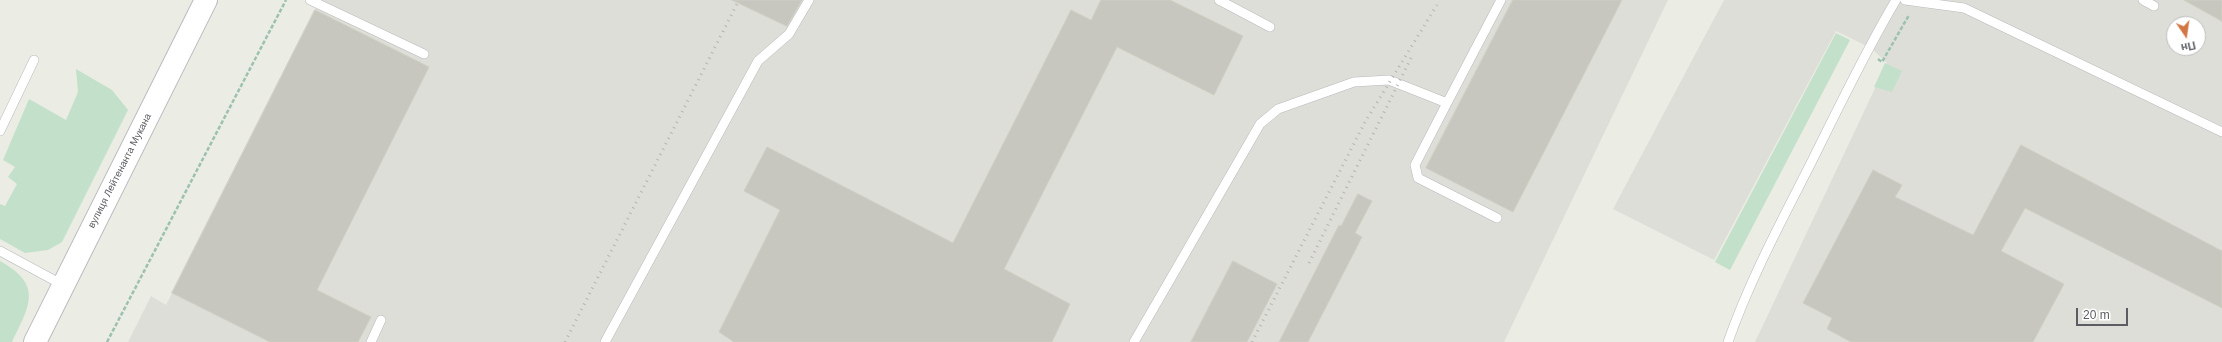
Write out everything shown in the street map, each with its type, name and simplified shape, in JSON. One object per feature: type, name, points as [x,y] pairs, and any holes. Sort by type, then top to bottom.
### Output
[{"type":"main road","name":"вулиця Лейтенанта Мукана","points":[[34,342],[206,0]]},
{"type":"lane","points":[[310,0],[424,54]]},
{"type":"lane","points":[[605,342],[758,61],[789,34],[809,0]]},
{"type":"lane","points":[[1219,0],[1270,27]]},
{"type":"lane","points":[[1497,218],[1418,178],[1415,165],[1500,0]]},
{"type":"lane","points":[[1728,342],[1739,312],[1766,254],[1867,54],[1896,0]]},
{"type":"lane","points":[[1905,0],[1964,8],[2222,132]]},
{"type":"lane","points":[[2143,0],[2154,6]]},
{"type":"lane","points":[[0,131],[34,60]]},
{"type":"lane","points":[[1134,342],[1260,124],[1278,110],[1354,82],[1389,80],[1447,103]]},
{"type":"lane","points":[[0,251],[63,285]]},
{"type":"lane","points":[[371,342],[381,320]]},
{"type":"path","points":[[107,342],[286,0]]},
{"type":"path","points":[[1867,54],[1882,62],[1909,15]]},
{"type":"shaded area","points":[[320,0],[1668,0],[1504,342],[128,342],[151,296],[166,305]]},
{"type":"shaded area","points":[[1724,0],[2222,0],[2222,342],[1755,342],[1887,63],[1871,48],[1836,31],[1714,260],[1613,209]]},
{"type":"green space","points":[[1836,33],[1850,40],[1730,270],[1715,262]]},
{"type":"green space","points":[[1885,63],[1902,71],[1892,92],[1874,87]]},
{"type":"green space","points":[[76,69],[112,90],[128,110],[62,242],[48,250],[25,253],[0,239],[0,204],[5,206],[17,184],[8,177],[15,167],[3,160],[29,99],[66,120],[78,92]]},
{"type":"green space","points":[[0,261],[14,270],[23,279],[27,287],[29,297],[24,317],[12,342],[0,342]]},
{"type":"building","points":[[732,0],[802,0],[787,26]]},
{"type":"building","points":[[1101,0],[1170,0],[1243,36],[1214,95],[1117,47],[1004,269],[1070,304],[1052,342],[734,342],[719,332],[780,210],[744,191],[767,147],[953,243],[1071,10],[1091,20]]},
{"type":"building","points":[[1513,0],[1622,0],[1513,212],[1426,168]]},
{"type":"building","points":[[2184,0],[2222,0],[2222,21]]},
{"type":"building","points":[[315,10],[429,67],[317,290],[371,317],[358,342],[270,342],[172,293]]},
{"type":"building","points":[[2021,145],[2222,251],[2222,308],[2025,208],[2001,251],[2064,284],[2033,342],[1851,342],[1827,329],[1832,318],[1803,303],[1873,170],[1902,185],[1895,197],[1973,235]]},
{"type":"building","points":[[1358,194],[1372,201],[1355,233],[1362,237],[1308,342],[1279,342],[1339,225],[1341,226]]},
{"type":"building","points":[[1233,261],[1277,284],[1247,342],[1191,342]]},
{"type":"railway","points":[[565,342],[739,0]]},
{"type":"railway","points":[[1252,342],[1365,122],[1437,5]]},
{"type":"railway","points":[[1309,263],[1413,54]]}]
